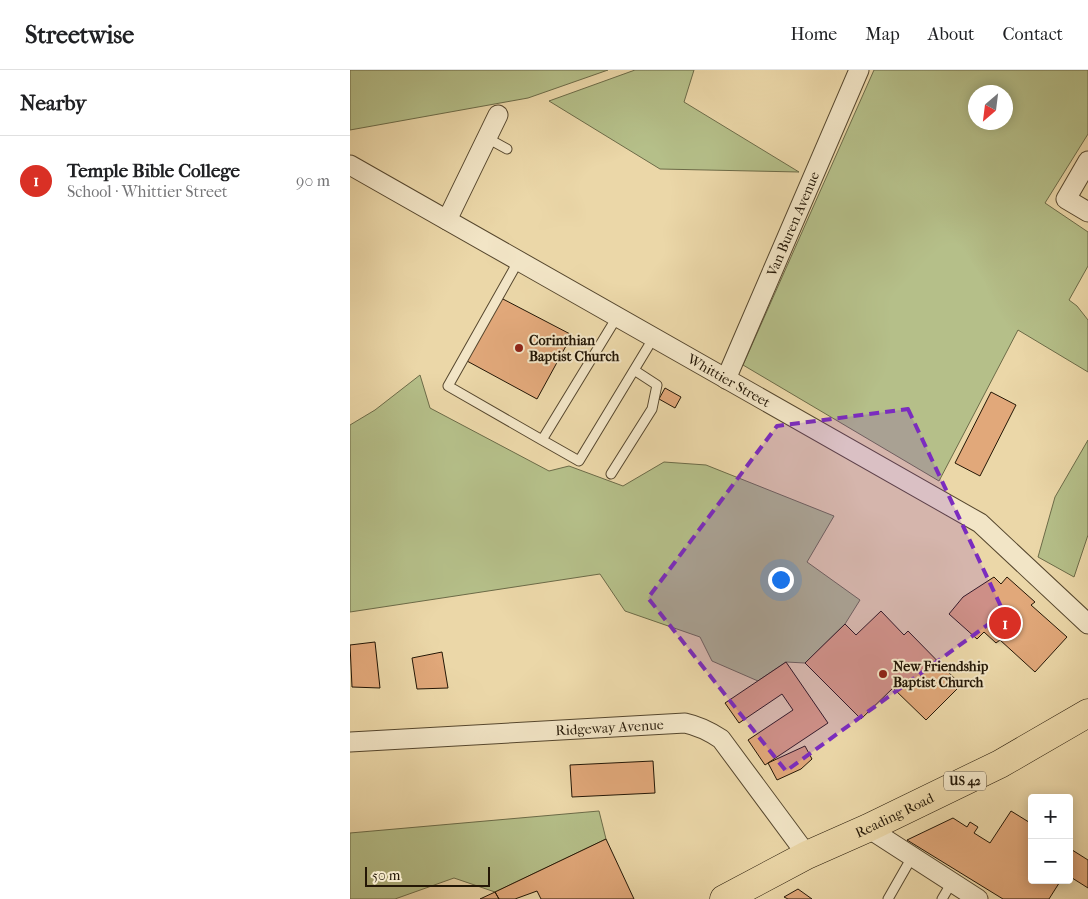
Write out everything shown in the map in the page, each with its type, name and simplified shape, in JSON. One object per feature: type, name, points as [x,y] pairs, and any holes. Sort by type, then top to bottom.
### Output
[{"type":"main road","name":"Reading Road","points":[[724,899],[807,855],[868,828],[1000,764],[1088,713]]},
{"type":"street","name":"Van Buren Avenue","points":[[726,379],[859,70]]},
{"type":"street","points":[[447,220],[498,116]]},
{"type":"street","points":[[1088,161],[1066,199],[1088,212]]},
{"type":"street","name":"Whittier Street","points":[[350,165],[980,523],[1088,624]]},
{"type":"street","name":"Ridgeway Avenue","points":[[350,742],[685,723],[698,726],[710,731],[721,740],[807,855]]},
{"type":"street","points":[[868,828],[978,899]]},
{"type":"lane","points":[[487,138],[507,149]]},
{"type":"lane","points":[[518,260],[448,386],[579,461],[654,337]]},
{"type":"lane","points":[[542,440],[617,317]]},
{"type":"lane","points":[[611,474],[652,409],[656,384],[634,370]]},
{"type":"lane","points":[[900,899],[889,896],[912,857]]},
{"type":"lane","points":[[942,899],[952,882]]},
{"type":"highlighted area","points":[[908,409],[1004,613],[786,771],[648,598],[777,426]]},
{"type":"green space","points":[[350,70],[608,70],[528,98],[350,130]]},
{"type":"green space","points":[[635,70],[694,70],[684,102],[799,172],[660,169],[549,101]]},
{"type":"green space","points":[[874,70],[1088,70],[1088,134],[1045,203],[1088,232],[1088,266],[1069,300],[1077,306],[1088,320],[1088,372],[1018,330],[939,481],[743,365]]},
{"type":"green space","points":[[420,375],[430,408],[549,471],[569,466],[623,486],[664,462],[706,465],[834,516],[807,562],[860,600],[845,624],[805,663],[786,662],[758,681],[712,661],[700,637],[625,611],[600,574],[350,612],[350,425],[375,410]]},
{"type":"green space","points":[[1088,440],[1088,535],[1074,577],[1038,557],[1055,497]]},
{"type":"green space","points":[[599,811],[606,839],[495,892],[454,878],[395,899],[350,899],[350,833]]},
{"type":"building","name":"Corinthian Baptist Church","points":[[501,298],[572,335],[537,399],[467,361]]},
{"type":"building","points":[[665,388],[681,397],[675,408],[659,399]]},
{"type":"building","points":[[991,392],[1016,405],[980,476],[955,463]]},
{"type":"building","points":[[994,577],[1001,584],[1007,577],[1035,602],[1031,605],[1067,637],[1035,672],[1000,640],[996,643],[984,632],[977,639],[949,614],[963,597]]},
{"type":"building","name":"New Friendship Baptist Church","points":[[881,611],[904,635],[908,631],[961,685],[926,720],[893,688],[861,719],[805,663],[845,624],[856,635]]},
{"type":"building","points":[[375,642],[380,688],[352,687],[350,645]]},
{"type":"building","points":[[442,652],[448,688],[417,689],[412,658]]},
{"type":"building","points":[[786,662],[828,723],[765,765],[748,740],[793,710],[782,694],[739,723],[725,703]]},
{"type":"building","points":[[805,746],[812,759],[801,769],[777,780],[768,763]]},
{"type":"building","points":[[653,761],[655,793],[572,797],[570,765]]},
{"type":"building","points":[[1011,811],[1028,822],[1028,884],[1058,884],[1049,899],[1003,899],[907,840],[953,818],[967,827],[970,822],[978,827],[974,833],[990,843]]},
{"type":"building","points":[[606,839],[634,899],[541,899],[537,891],[515,899],[499,899],[495,892]]},
{"type":"building","points":[[1073,851],[1088,860],[1088,888],[1073,879]]},
{"type":"building","points":[[798,889],[812,899],[788,899],[784,897]]},
{"type":"building","points":[[495,892],[499,899],[480,899]]},
{"type":"place","name":"Corinthian Baptist Church","points":[[519,348]]},
{"type":"place","name":"Temple Bible College","points":[[1005,623]]},
{"type":"place","name":"New Friendship Baptist Church","points":[[883,674]]}]
